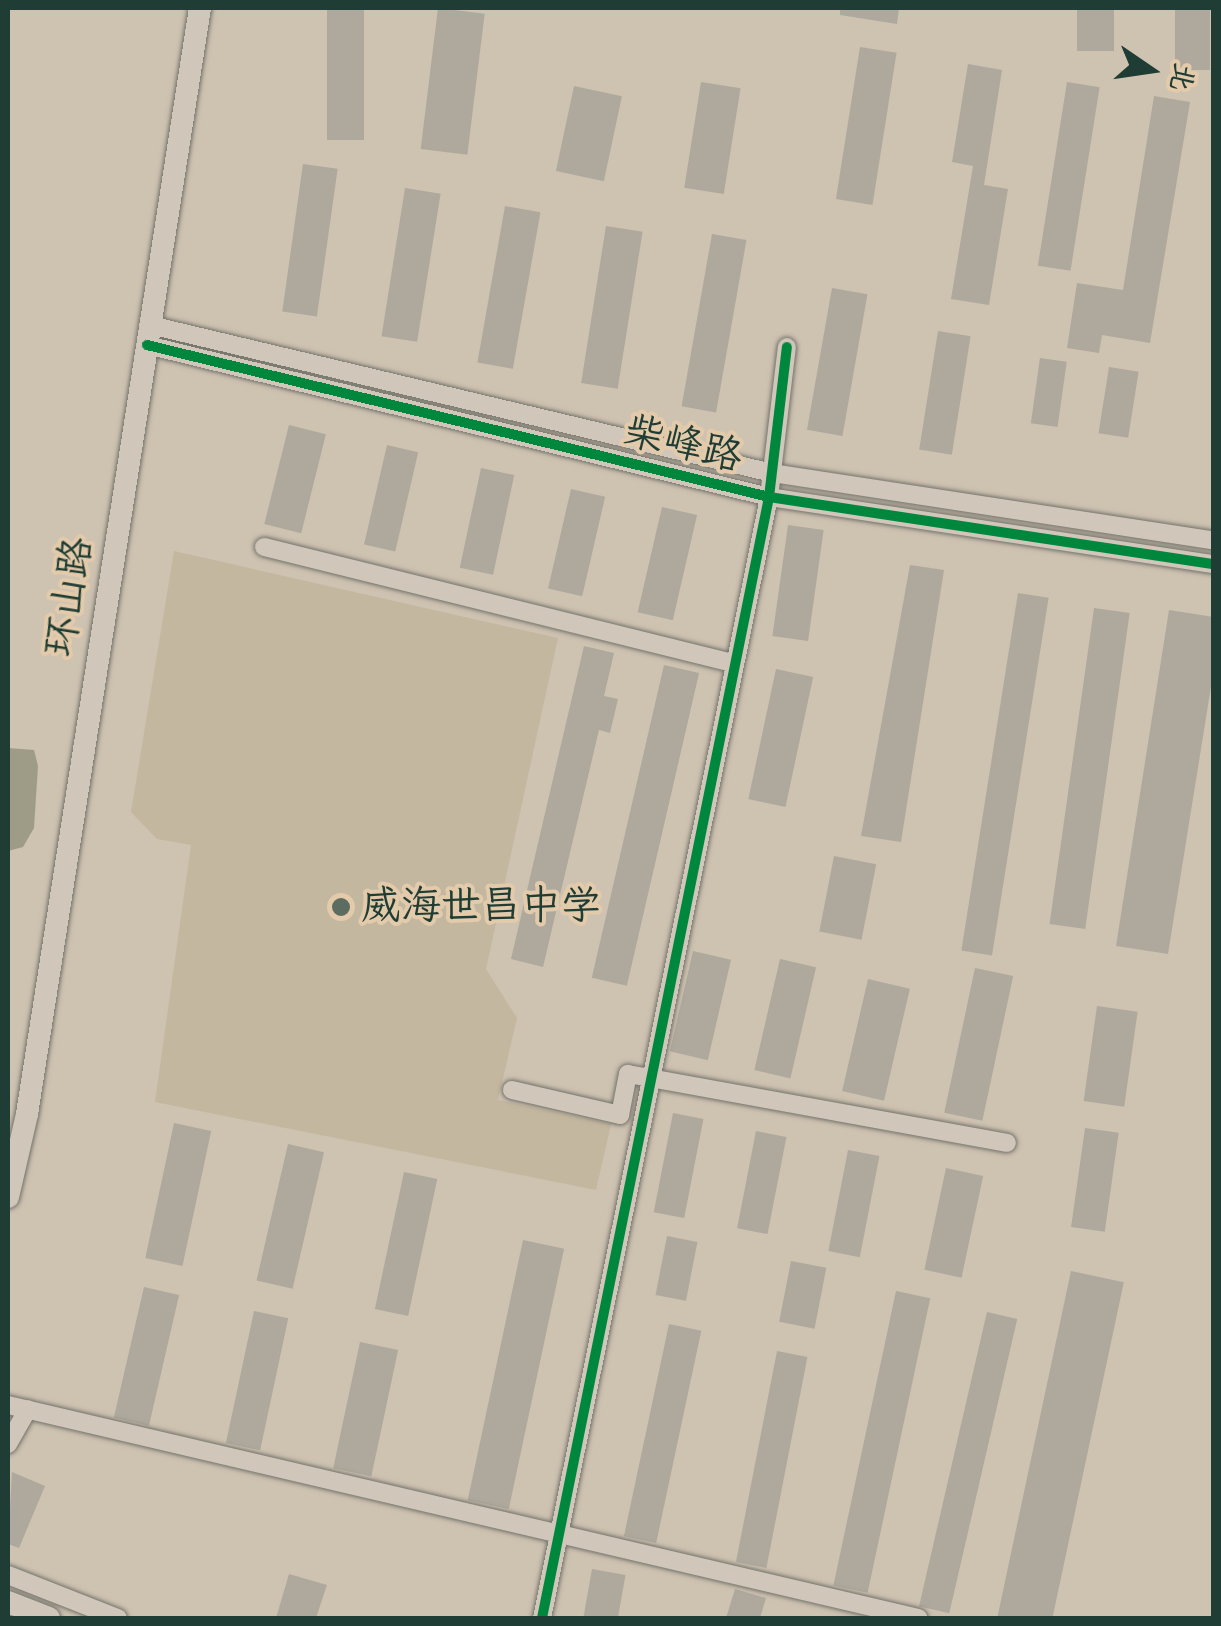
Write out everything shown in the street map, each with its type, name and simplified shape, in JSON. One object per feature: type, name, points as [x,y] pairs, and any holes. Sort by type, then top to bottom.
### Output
[{"type":"main road","name":"环山路","points":[[8,1197],[26,1114],[200,8]]},
{"type":"main road","points":[[8,1602],[49,1618]]},
{"type":"street","name":"柴峰路","points":[[148,335],[772,473],[1214,541]]},
{"type":"street","name":"柴峰路","points":[[148,335],[768,497],[1214,564]]},
{"type":"street","points":[[542,1618],[646,1078],[768,497],[786,347]]},
{"type":"street","points":[[264,547],[733,663]]},
{"type":"street","points":[[512,1090],[620,1115],[628,1074],[1007,1142]]},
{"type":"street","points":[[8,1405],[918,1618]]},
{"type":"street","points":[[8,1444],[28,1409]]},
{"type":"street","points":[[8,1575],[118,1618]]},
{"type":"shaded area","name":"威海世昌中学","points":[[174,551],[558,638],[486,969],[517,1018],[498,1100],[611,1124],[596,1190],[155,1102],[191,845],[157,839],[131,812]]},
{"type":"shaded area","points":[[8,748],[34,750],[38,766],[34,828],[23,847],[8,851]]},
{"type":"building","points":[[327,8],[364,8],[364,140],[327,140]]},
{"type":"building","points":[[438,8],[485,14],[467,155],[421,149]]},
{"type":"building","points":[[840,8],[899,8],[897,24],[840,15]]},
{"type":"building","points":[[1077,8],[1114,8],[1114,51],[1077,51]]},
{"type":"building","points":[[1175,8],[1210,8],[1210,70],[1175,70]]},
{"type":"building","points":[[860,47],[897,53],[872,205],[836,199]]},
{"type":"building","points":[[968,64],[1002,70],[984,185],[1008,189],[989,305],[951,299],[973,166],[952,162]]},
{"type":"building","points":[[701,82],[741,88],[724,194],[684,188]]},
{"type":"building","points":[[1067,82],[1100,87],[1070,271],[1038,266]]},
{"type":"building","points":[[574,86],[622,96],[604,181],[556,171]]},
{"type":"building","points":[[1154,96],[1190,102],[1150,343],[1102,335],[1099,353],[1067,348],[1077,283],[1123,290]]},
{"type":"building","points":[[303,164],[338,169],[317,316],[282,312]]},
{"type":"building","points":[[405,188],[441,194],[417,342],[382,336]]},
{"type":"building","points":[[505,206],[540,212],[513,369],[477,363]]},
{"type":"building","points":[[606,226],[643,232],[618,389],[581,383]]},
{"type":"building","points":[[712,234],[746,240],[716,412],[682,406]]},
{"type":"building","points":[[832,288],[867,294],[842,436],[807,430]]},
{"type":"building","points":[[938,331],[971,336],[952,455],[919,450]]},
{"type":"building","points":[[1040,358],[1067,362],[1058,427],[1031,423]]},
{"type":"building","points":[[1109,367],[1139,372],[1128,438],[1099,433]]},
{"type":"building","points":[[289,425],[326,434],[301,533],[264,524]]},
{"type":"building","points":[[387,445],[418,452],[395,552],[364,544]]},
{"type":"building","points":[[481,468],[514,475],[493,575],[460,568]]},
{"type":"building","points":[[571,489],[605,497],[582,596],[548,588]]},
{"type":"building","points":[[662,507],[697,515],[673,620],[638,612]]},
{"type":"building","points":[[788,525],[824,530],[808,641],[772,636]]},
{"type":"building","points":[[910,565],[944,570],[901,842],[861,836]]},
{"type":"building","points":[[1018,593],[1049,598],[992,955],[961,951]]},
{"type":"building","points":[[1094,608],[1130,613],[1085,929],[1050,924]]},
{"type":"building","points":[[1169,610],[1214,617],[1214,668],[1168,954],[1116,946]]},
{"type":"building","points":[[584,646],[614,653],[604,696],[618,699],[610,733],[599,730],[543,967],[511,959]]},
{"type":"building","points":[[664,665],[699,673],[627,986],[592,978]]},
{"type":"building","points":[[776,669],[813,677],[786,807],[748,799]]},
{"type":"building","points":[[834,856],[876,864],[862,940],[819,932]]},
{"type":"building","points":[[693,951],[731,960],[708,1060],[670,1051]]},
{"type":"building","points":[[780,959],[816,967],[790,1078],[754,1070]]},
{"type":"building","points":[[975,968],[1013,976],[982,1121],[944,1113]]},
{"type":"building","points":[[868,979],[910,989],[884,1101],[842,1091]]},
{"type":"building","points":[[1097,1006],[1138,1012],[1124,1107],[1084,1101]]},
{"type":"building","points":[[673,1113],[703,1119],[684,1218],[654,1212]]},
{"type":"building","points":[[174,1123],[211,1131],[182,1266],[145,1258]]},
{"type":"building","points":[[1085,1128],[1119,1133],[1105,1232],[1071,1227]]},
{"type":"building","points":[[756,1131],[786,1137],[768,1234],[737,1228]]},
{"type":"building","points":[[288,1144],[324,1152],[293,1289],[257,1280]]},
{"type":"building","points":[[848,1150],[879,1156],[860,1257],[828,1251]]},
{"type":"building","points":[[946,1168],[983,1176],[962,1278],[924,1270]]},
{"type":"building","points":[[404,1172],[437,1179],[408,1316],[375,1309]]},
{"type":"building","points":[[667,1236],[697,1242],[686,1301],[656,1295]]},
{"type":"building","points":[[523,1240],[564,1249],[509,1509],[468,1500]]},
{"type":"building","points":[[791,1261],[826,1268],[815,1329],[779,1322]]},
{"type":"building","points":[[1071,1271],[1124,1282],[1052,1618],[997,1618]]},
{"type":"building","points":[[144,1287],[179,1295],[149,1426],[114,1418]]},
{"type":"building","points":[[896,1291],[930,1298],[868,1593],[833,1585]]},
{"type":"building","points":[[254,1311],[288,1318],[260,1450],[226,1443]]},
{"type":"building","points":[[987,1312],[1017,1319],[949,1613],[919,1606]]},
{"type":"building","points":[[669,1324],[701,1331],[656,1543],[624,1536]]},
{"type":"building","points":[[360,1342],[398,1350],[371,1476],[333,1468]]},
{"type":"building","points":[[777,1351],[807,1357],[766,1568],[736,1562]]},
{"type":"building","points":[[12,1472],[45,1486],[19,1548],[8,1544]]},
{"type":"building","points":[[592,1569],[625,1575],[618,1618],[583,1618]]},
{"type":"building","points":[[289,1574],[327,1585],[316,1618],[276,1618]]},
{"type":"building","points":[[735,1589],[766,1598],[760,1618],[726,1618]]},
{"type":"cycle path","points":[[147,345],[769,497],[1214,564]]},
{"type":"cycle path","points":[[542,1618],[769,497],[787,347]]},
{"type":"place","name":"威海世昌中学","points":[[341,907]]}]
